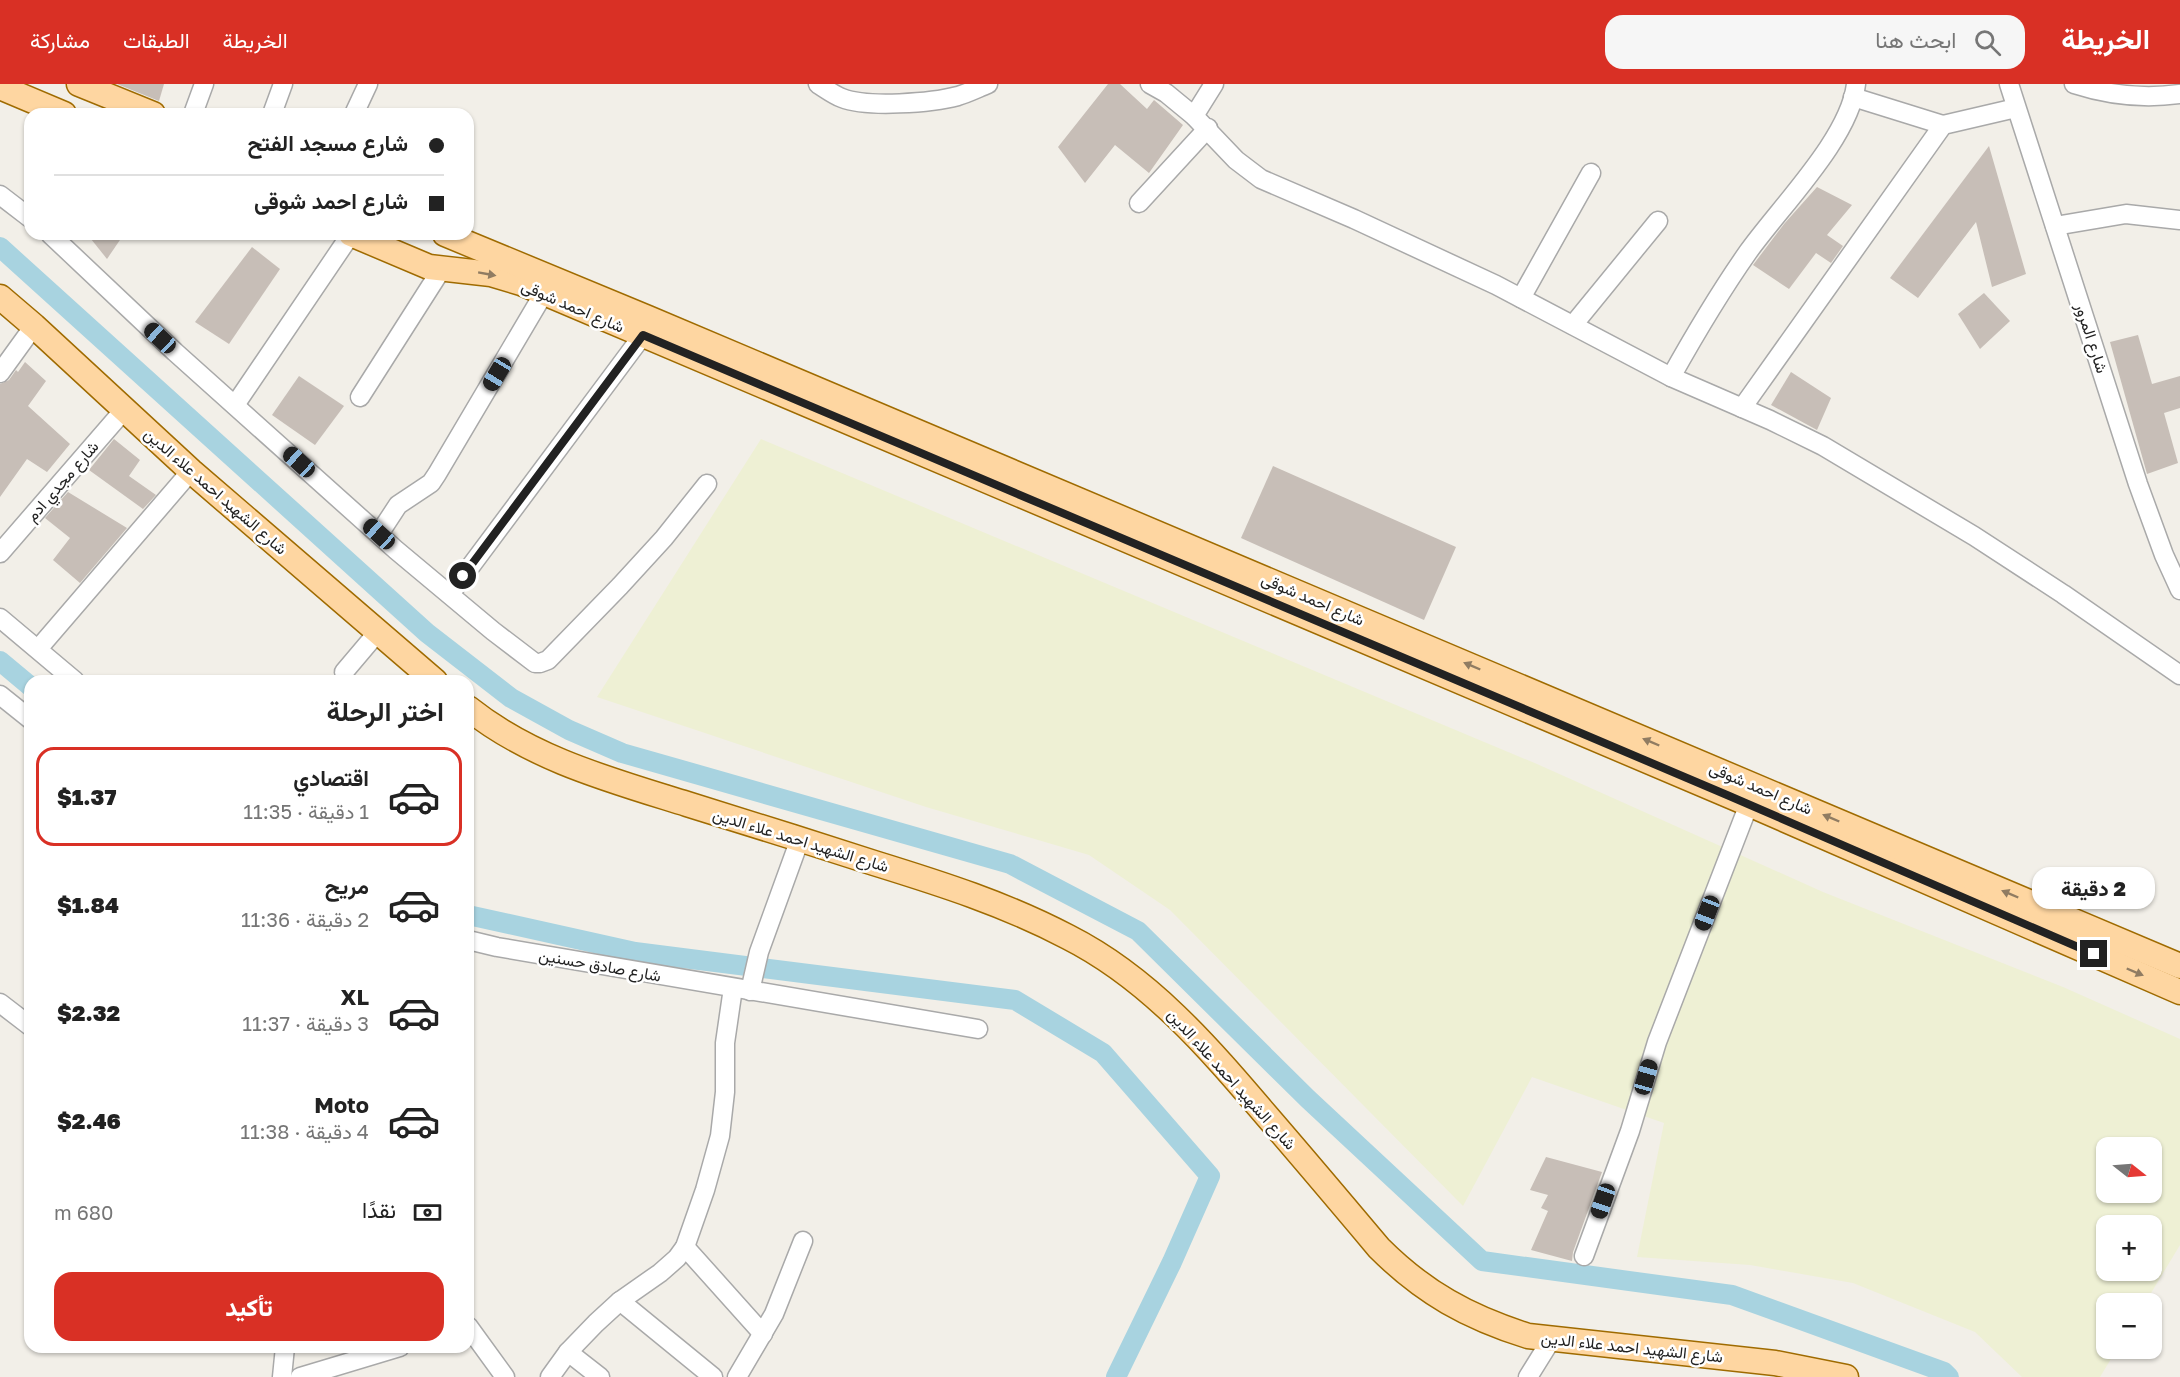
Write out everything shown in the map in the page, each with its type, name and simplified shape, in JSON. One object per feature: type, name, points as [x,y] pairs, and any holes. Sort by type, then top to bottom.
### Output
[{"type":"main road","points":[[91,86],[140,108]]},
{"type":"main road","points":[[0,87],[50,108]]},
{"type":"main road","name":"شارع احمد شوقى","points":[[365,240],[441,270],[491,274],[514,281],[1749,804],[2180,992]]},
{"type":"main road","points":[[418,262],[431,248],[432,240]]},
{"type":"main road","name":"شارع احمد شوقى","points":[[460,240],[2180,966]]},
{"type":"main road","name":"شارع الشهيد احمد علاء الدين","points":[[0,297],[191,471],[428,675]]},
{"type":"main road","name":"شارع الشهيد احمد علاء الدين","points":[[474,713],[485,722],[550,758],[621,783],[993,902],[1072,938],[1150,991],[1190,1029],[1379,1248],[1402,1271],[1461,1311],[1496,1326],[1551,1340],[1771,1370],[1846,1377]]},
{"type":"street","points":[[195,108],[204,84]]},
{"type":"street","points":[[274,108],[283,84]]},
{"type":"street","points":[[357,108],[368,84]]},
{"type":"street","points":[[818,84],[843,99],[862,103],[895,103],[937,101],[959,96],[988,84]]},
{"type":"street","points":[[1150,84],[1166,93],[1194,116],[1208,128],[1236,160],[1261,178],[1521,298],[1671,377],[1823,446],[1894,487],[2062,594],[2180,675]]},
{"type":"street","points":[[1194,116],[1214,84]]},
{"type":"street","points":[[2074,84],[2129,95],[2180,94]]},
{"type":"street","points":[[1671,377],[1708,312],[1737,268],[1817,163],[1845,122],[1855,91],[1943,124]]},
{"type":"street","points":[[1742,408],[1943,124],[2012,97]]},
{"type":"street","name":"شارع المرور","points":[[2012,97],[2138,484],[2164,555],[2180,590]]},
{"type":"street","points":[[1139,203],[1208,128]]},
{"type":"street","points":[[1521,298],[1591,174]]},
{"type":"street","points":[[0,195],[24,213]]},
{"type":"street","points":[[2055,226],[2126,214],[2180,220]]},
{"type":"street","points":[[1573,326],[1659,221]]},
{"type":"street","points":[[56,240],[175,352],[379,534],[535,663],[548,660],[620,586],[664,538],[706,484]]},
{"type":"street","points":[[235,405],[347,240]]},
{"type":"street","points":[[360,397],[441,270]]},
{"type":"street","points":[[379,534],[398,505],[431,483],[544,294]]},
{"type":"street","points":[[0,373],[34,326]]},
{"type":"street","points":[[450,594],[643,335]]},
{"type":"street","name":"شارع مجدي ادم","points":[[0,553],[124,410]]},
{"type":"street","points":[[38,649],[191,471]]},
{"type":"street","points":[[0,618],[68,675]]},
{"type":"street","points":[[344,672],[377,633]]},
{"type":"street","points":[[0,695],[24,714]]},
{"type":"street","points":[[1584,1256],[1630,1131],[1657,1042],[1749,804]]},
{"type":"street","points":[[550,1377],[568,1352],[596,1323],[620,1300],[660,1273],[677,1258],[685,1247],[705,1190],[720,1136],[725,1092],[725,1043],[800,839]]},
{"type":"street","name":"شارع صادق حسنين","points":[[474,942],[496,947],[745,985],[978,1029]]},
{"type":"street","points":[[0,1003],[24,1021]]},
{"type":"street","points":[[737,1377],[763,1334],[787,1284],[803,1241]]},
{"type":"street","points":[[685,1247],[763,1334]]},
{"type":"street","points":[[620,1300],[713,1377]]},
{"type":"street","points":[[474,1334],[505,1377]]},
{"type":"street","points":[[1528,1377],[1551,1340]]},
{"type":"street","points":[[568,1352],[600,1377]]},
{"type":"street","points":[[282,1377],[284,1353]]},
{"type":"street","points":[[300,1377],[380,1353]]},
{"type":"green space","points":[[761,439],[1537,764],[1823,892],[2063,987],[2180,1039],[2180,1245],[2162,1275],[2162,1215],[2096,1215],[2096,1281],[2158,1281],[2151,1293],[2096,1293],[2096,1359],[2111,1359],[2100,1377],[2022,1377],[1975,1332],[1853,1283],[1750,1265],[1637,1257],[1664,1123],[1532,1077],[1463,1206],[1170,910],[1089,855],[926,807],[597,697]]},
{"type":"building","points":[[117,84],[164,84],[159,101]]},
{"type":"building","points":[[1108,84],[1120,84],[1147,109],[1154,100],[1183,125],[1149,173],[1115,145],[1085,183],[1058,147]]},
{"type":"building","points":[[1989,146],[2026,274],[1992,287],[1976,222],[1918,298],[1890,278]]},
{"type":"building","points":[[1817,187],[1852,205],[1827,235],[1843,246],[1831,263],[1816,253],[1789,289],[1753,265],[1784,224]]},
{"type":"building","points":[[92,240],[120,240],[107,259]]},
{"type":"building","points":[[252,247],[280,269],[229,344],[195,322]]},
{"type":"building","points":[[1984,293],[2010,321],[1980,349],[1958,314]]},
{"type":"building","points":[[2138,335],[2152,384],[2180,376],[2180,408],[2164,413],[2178,463],[2147,474],[2110,342]]},
{"type":"building","points":[[25,362],[46,381],[28,406],[70,444],[47,472],[27,459],[0,497],[0,384],[9,380]]},
{"type":"building","points":[[1791,372],[1831,398],[1817,430],[1771,405]]},
{"type":"building","points":[[299,376],[344,406],[315,445],[272,415]]},
{"type":"building","points":[[114,439],[140,460],[129,476],[156,495],[143,509],[89,470]]},
{"type":"building","points":[[1273,466],[1456,547],[1424,620],[1241,538]]},
{"type":"building","points":[[68,492],[127,528],[80,583],[53,560],[70,538],[45,518]]},
{"type":"building","points":[[1546,1157],[1602,1172],[1573,1252],[1572,1261],[1531,1250],[1548,1211],[1541,1208],[1548,1195],[1530,1190]]},
{"type":"waterway","points":[[0,247],[427,633],[511,698],[569,730],[622,753],[1010,864],[1138,931],[1308,1099],[1482,1261],[1732,1295],[1944,1372],[1949,1377]]},
{"type":"waterway","points":[[0,661],[24,681]]},
{"type":"waterway","points":[[474,916],[635,952],[1015,1000],[1103,1053],[1210,1176],[1172,1262],[1116,1377]]},
{"type":"route","points":[[463,576],[643,335],[1727,795],[2094,954]]}]
